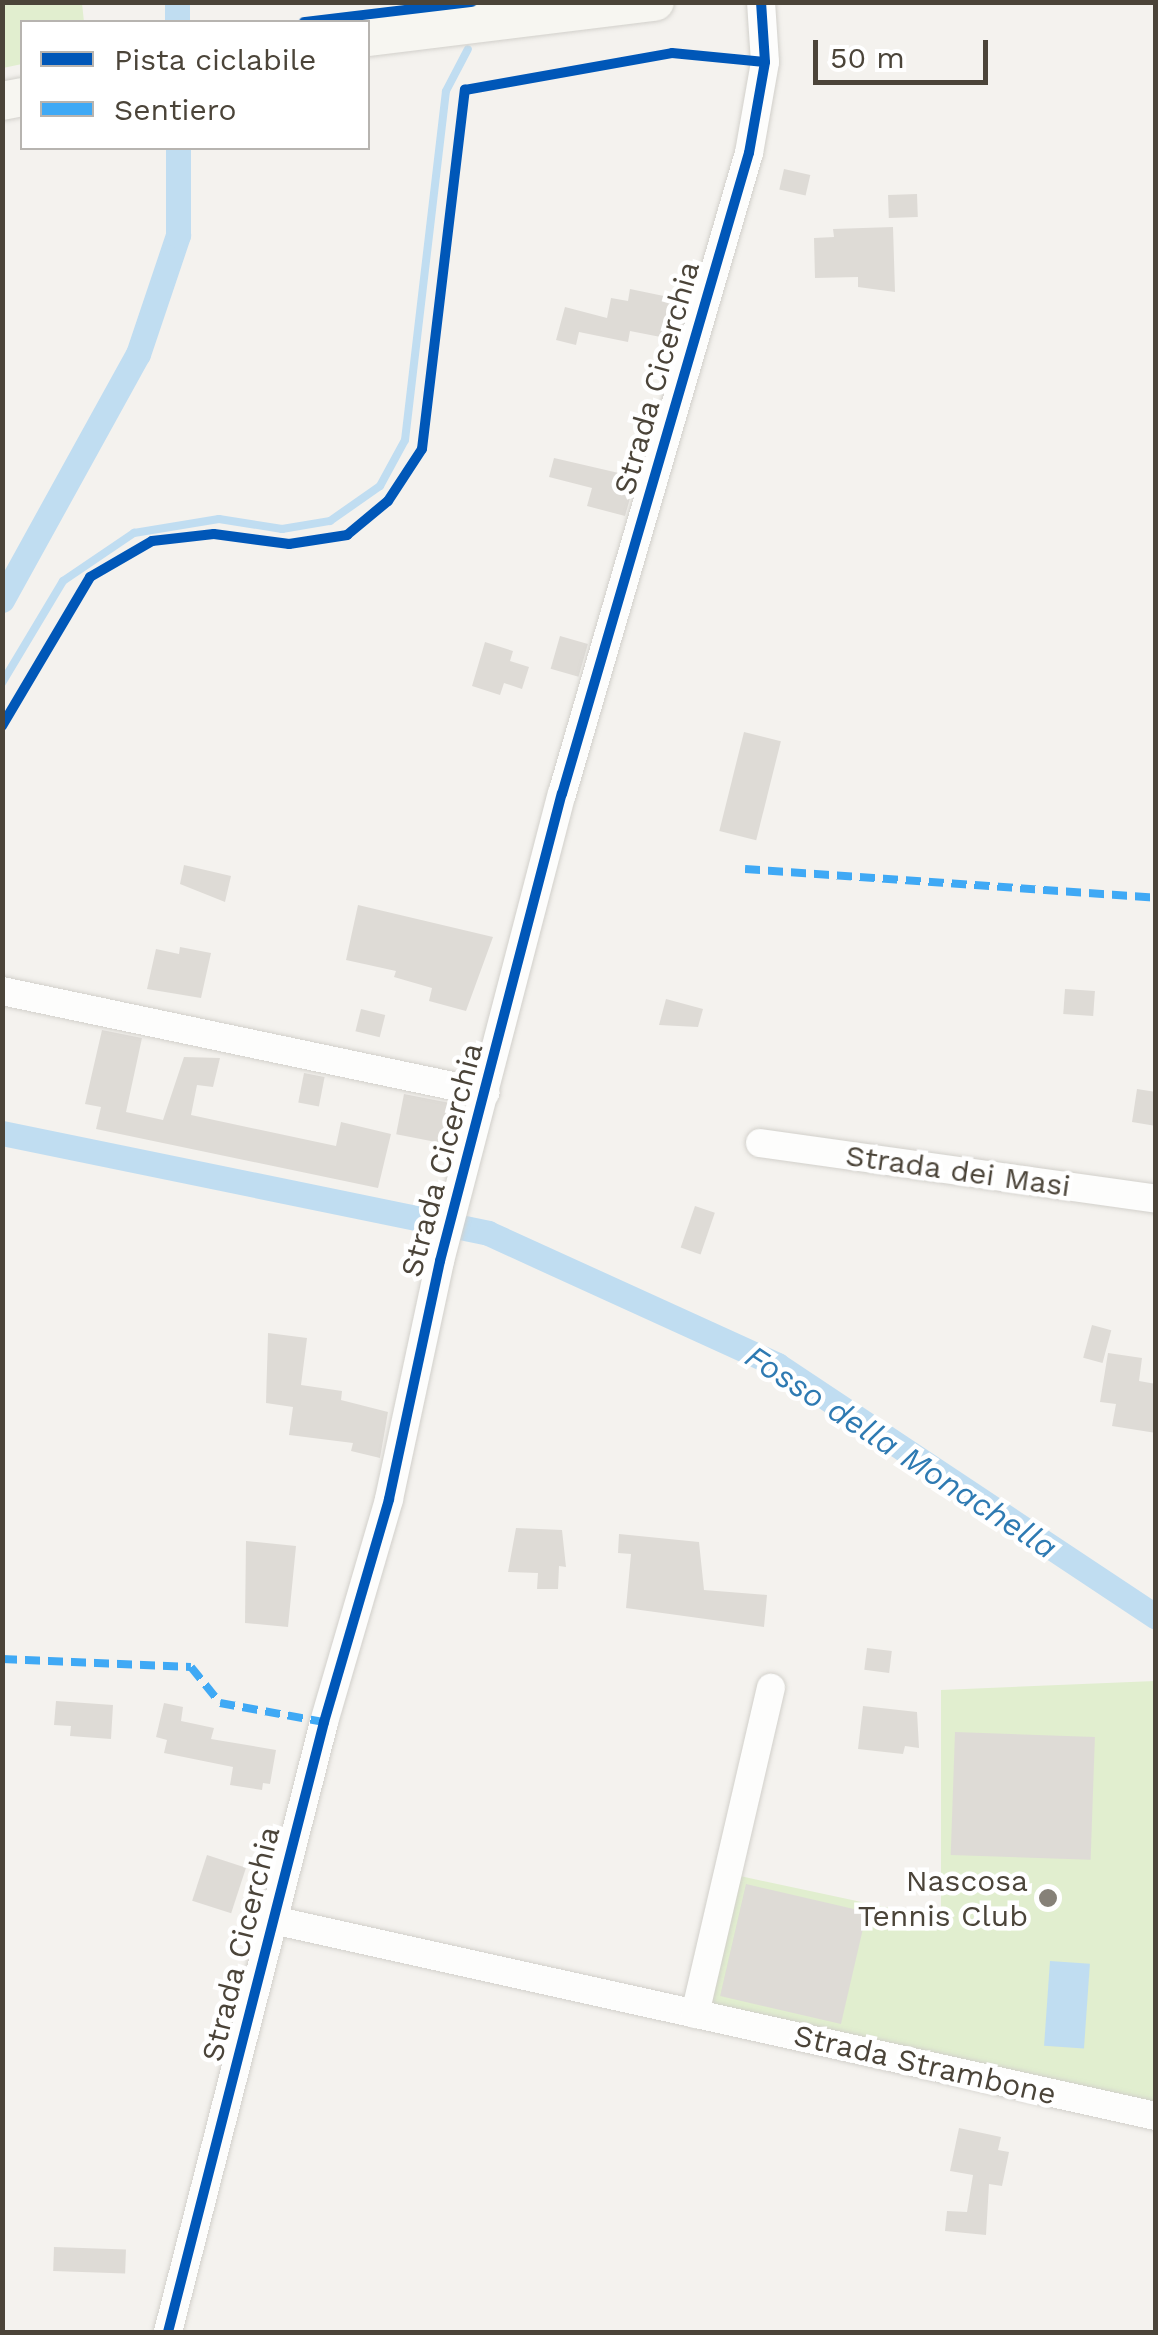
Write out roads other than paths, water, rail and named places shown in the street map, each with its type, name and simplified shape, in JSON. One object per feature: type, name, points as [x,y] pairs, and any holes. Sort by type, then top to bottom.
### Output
[{"type":"main road","points":[[370,37],[655,2]]},
{"type":"street","name":"Strada Cicerchia","points":[[168,2332],[273,1920],[390,1499],[440,1260],[562,794],[749,153],[765,62],[760,2]]},
{"type":"street","name":"Strada Cicerchia","points":[[2,991],[486,1093]]},
{"type":"street","name":"Strada dei Masi","points":[[760,1143],[1156,1199]]},
{"type":"street","points":[[695,2014],[771,1688]]},
{"type":"street","name":"Strada Strambone","points":[[273,1920],[1156,2116]]},
{"type":"water","points":[[1050,1961],[1090,1964],[1084,2049],[1044,2046]]},
{"type":"waterway","points":[[177,2],[177,20]]},
{"type":"waterway","points":[[2,683],[63,581],[134,533],[219,519],[282,529],[330,521],[380,486],[405,440],[446,91],[468,49]]},
{"type":"waterway","points":[[2,600],[138,354],[178,235],[178,150]]},
{"type":"waterway","name":"Fosso della Monachella","points":[[2,1133],[488,1233],[777,1365],[1156,1617]]},
{"type":"place","name":"Nascosa Tennis Club","points":[[1048,1898]]}]
